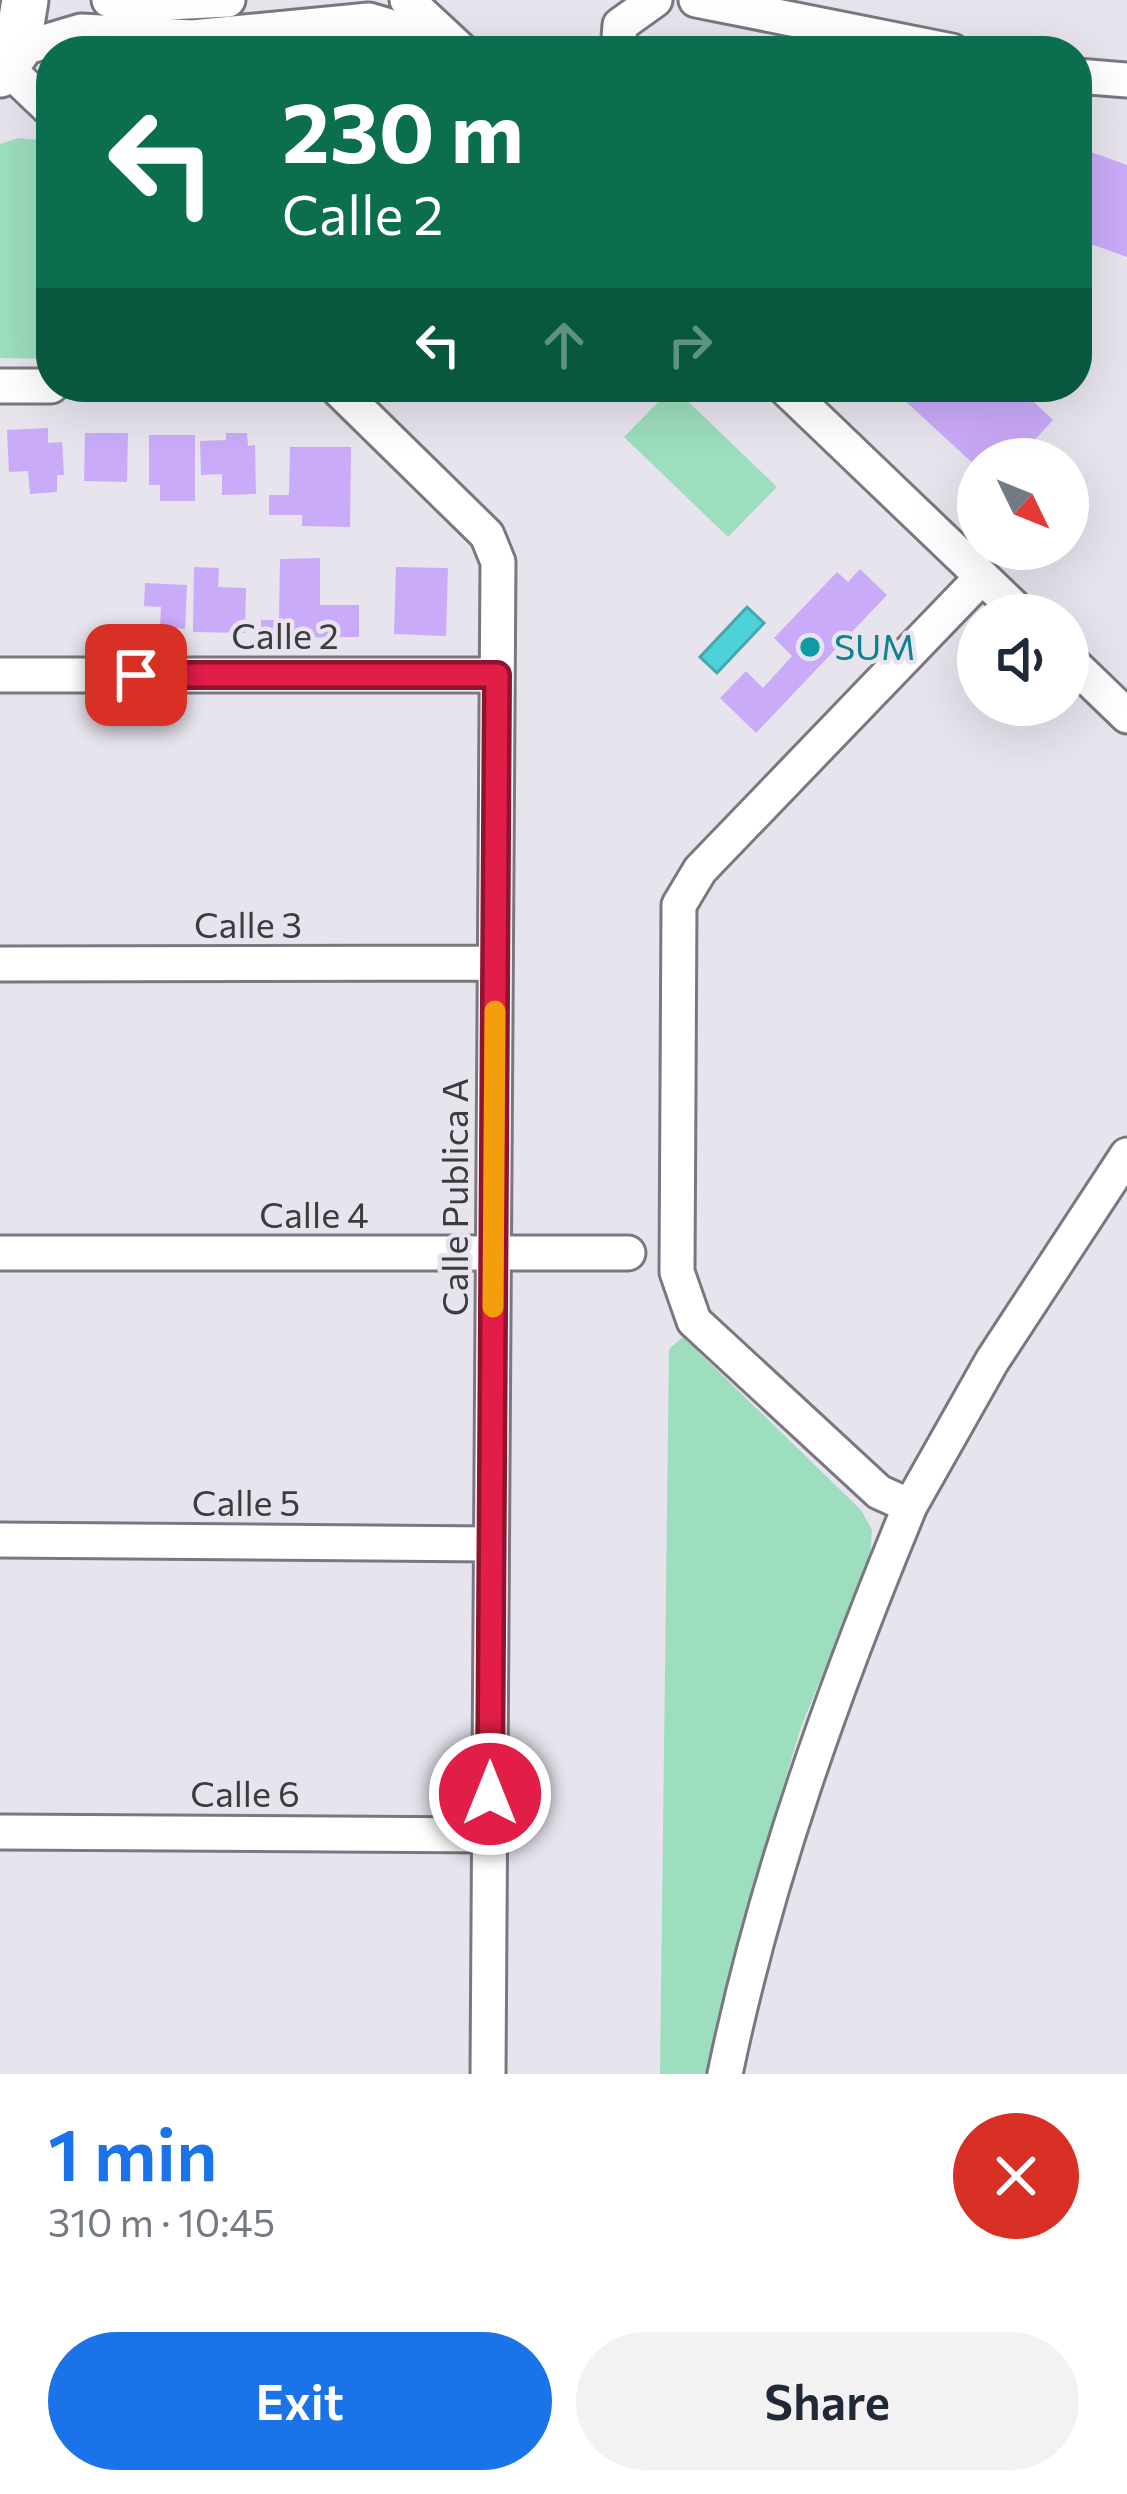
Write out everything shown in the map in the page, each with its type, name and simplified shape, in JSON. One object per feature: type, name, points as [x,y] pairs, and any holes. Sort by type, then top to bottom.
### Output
[{"type":"main road","points":[[8,64],[25,0]]},
{"type":"street","points":[[109,0],[228,0]]},
{"type":"street","points":[[407,0],[432,36]]},
{"type":"street","points":[[619,36],[620,25],[655,0]]},
{"type":"street","points":[[696,0],[877,36]]},
{"type":"street","points":[[212,36],[369,20],[412,36]]},
{"type":"street","points":[[70,36],[81,31],[160,36]]},
{"type":"street","points":[[36,51],[8,64],[36,94]]},
{"type":"street","points":[[1092,77],[1127,80]]},
{"type":"street","points":[[0,386],[36,386]]},
{"type":"street","name":"Calle Publica A","points":[[351,402],[496,549],[488,2074]]},
{"type":"street","points":[[800,402],[1000,594]]},
{"type":"street","points":[[910,1507],[879,1492],[694,1321],[681,1295],[679,905],[700,870],[982,577]]},
{"type":"street","name":"Calle 2","points":[[0,675],[497,675]]},
{"type":"street","points":[[1089,679],[1127,716]]},
{"type":"street","name":"Calle 3","points":[[0,964],[495,963]]},
{"type":"street","points":[[725,2074],[748,1960],[807,1765],[910,1507],[992,1360],[1127,1155]]},
{"type":"street","name":"Calle 4","points":[[0,1252],[628,1253]]},
{"type":"street","name":"Calle 5","points":[[0,1540],[491,1544]]},
{"type":"street","name":"Calle 6","points":[[0,1832],[490,1835]]},
{"type":"green space","points":[[19,138],[36,140],[36,359],[0,358],[0,144]]},
{"type":"green space","points":[[658,402],[689,402],[777,487],[728,537],[624,437]]},
{"type":"green space","points":[[683,1337],[861,1510],[872,1530],[870,1558],[801,1727],[739,1933],[710,2074],[660,2074],[669,1349]]},
{"type":"water","points":[[747,607],[764,623],[717,673],[700,657]]},
{"type":"building","points":[[1092,152],[1127,165],[1127,257],[1092,244]]},
{"type":"building","points":[[906,402],[1034,402],[1053,420],[1036,438],[957,438],[957,449]]},
{"type":"building","points":[[48,428],[48,443],[62,442],[64,475],[57,475],[57,492],[30,494],[28,471],[9,472],[7,430]]},
{"type":"building","points":[[85,433],[128,433],[127,482],[84,481]]},
{"type":"building","points":[[226,433],[247,433],[248,446],[255,445],[256,494],[222,495],[222,474],[201,475],[200,441],[226,440]]},
{"type":"building","points":[[149,435],[195,435],[195,501],[160,501],[160,485],[149,485]]},
{"type":"building","points":[[290,447],[351,447],[350,527],[302,526],[302,515],[269,515],[269,495],[289,495]]},
{"type":"building","points":[[320,558],[320,605],[359,605],[359,637],[261,638],[261,620],[279,620],[280,559]]},
{"type":"building","points":[[194,567],[219,568],[218,587],[246,588],[245,633],[193,632]]},
{"type":"building","points":[[396,567],[448,568],[446,636],[394,634]]},
{"type":"building","name":"SUM","points":[[860,569],[887,595],[756,733],[720,698],[746,671],[763,688],[792,656],[774,638],[837,572],[848,582]]},
{"type":"building","points":[[145,583],[187,585],[185,629],[160,627],[161,607],[144,606]]},
{"type":"slow traffic","points":[[493,1307],[495,1011]]},
{"type":"place","name":"SUM","points":[[810,647]]},
{"type":"route","points":[[136,675],[497,675],[490,1794]]}]
